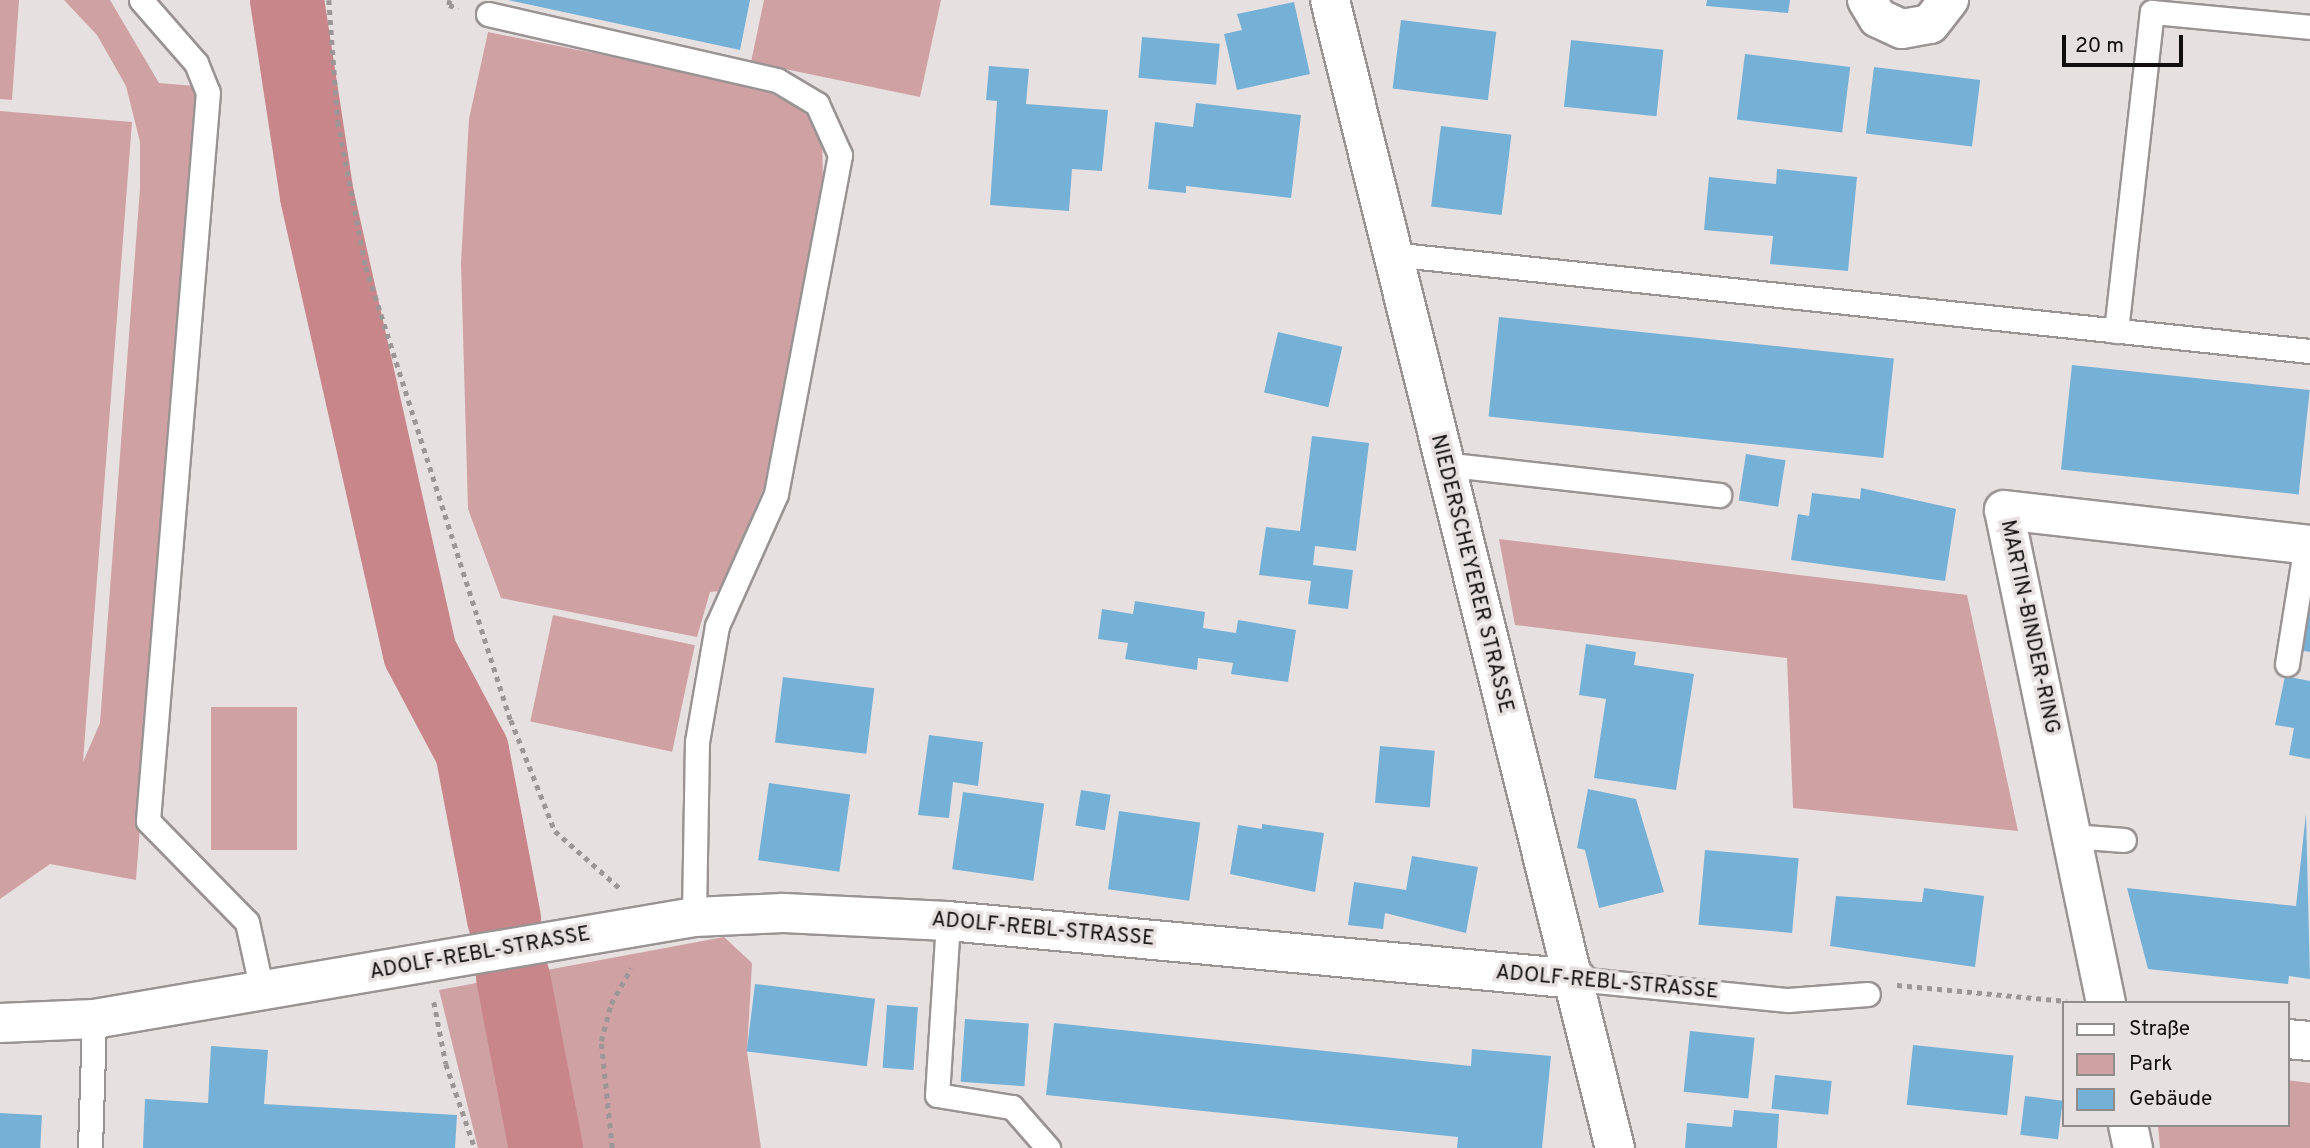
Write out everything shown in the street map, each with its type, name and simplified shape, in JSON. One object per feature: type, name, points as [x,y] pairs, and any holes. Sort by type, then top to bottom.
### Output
[{"type":"street","name":"NIEDERSCHEYERER STRASSE","points":[[1330,0],[1443,464],[1576,979],[1615,1148]]},
{"type":"street","points":[[1867,0],[1878,18],[1902,29],[1930,24],[1949,0]]},
{"type":"street","name":"MARTIN-BINDER-RING","points":[[2090,1001],[2072,836],[2004,510],[2308,545]]},
{"type":"street","name":"ADOLF-REBL-STRASSE","points":[[0,1023],[94,1019],[694,917],[783,913],[948,921],[1576,979]]},
{"type":"street","points":[[2289,1039],[2310,1041]]},
{"type":"street","points":[[2128,1127],[2133,1148]]},
{"type":"lane","points":[[141,0],[196,63],[208,92],[148,821],[247,922],[262,991]]},
{"type":"lane","points":[[2116,331],[2152,12],[2310,27]]},
{"type":"lane","points":[[488,14],[777,80],[817,104],[840,155],[776,494],[717,626],[697,742],[694,917]]},
{"type":"lane","points":[[1391,254],[2310,351]]},
{"type":"lane","points":[[1443,464],[1719,495]]},
{"type":"lane","points":[[2287,664],[2308,545]]},
{"type":"lane","points":[[2072,836],[2124,840]]},
{"type":"lane","points":[[948,921],[937,1095],[1012,1107],[1048,1148]]},
{"type":"lane","name":"ADOLF-REBL-STRASSE","points":[[1576,979],[1788,1000],[1868,994]]},
{"type":"lane","points":[[90,1148],[94,1019]]},
{"type":"path","points":[[329,0],[338,122],[366,267],[511,720],[555,831],[617,881],[626,898]]},
{"type":"path","points":[[612,1148],[601,1041],[611,1004],[637,957]]},
{"type":"path","points":[[436,962],[446,1064],[475,1148]]},
{"type":"path","points":[[1868,994],[1883,984],[2078,1001]]},
{"type":"green space","points":[[0,0],[19,0],[12,100],[0,99]]},
{"type":"green space","points":[[64,0],[110,0],[159,83],[196,86],[136,880],[50,864],[0,899],[0,111],[132,122],[83,762],[100,723],[140,188],[140,142],[126,86],[97,35]]},
{"type":"green space","points":[[764,0],[941,0],[920,97],[751,62]]},
{"type":"green space","points":[[488,32],[754,85],[805,110],[822,135],[823,180],[767,480],[720,591],[710,592],[697,637],[501,598],[468,509],[461,263],[469,119]]},
{"type":"green space","points":[[1499,539],[1967,595],[2018,831],[1793,808],[1787,658],[1515,625]]},
{"type":"green space","points":[[553,615],[695,645],[672,752],[530,722]]},
{"type":"green space","points":[[211,707],[297,707],[297,850],[211,850]]},
{"type":"green space","points":[[724,937],[752,963],[747,1052],[761,1148],[478,1148],[439,990]]},
{"type":"green space","points":[[2289,1080],[2310,1083],[2310,1148],[2160,1148],[2158,1127],[2289,1127]]},
{"type":"building","points":[[508,0],[750,0],[740,50]]},
{"type":"building","points":[[1707,0],[1790,0],[1788,13],[1706,6]]},
{"type":"building","points":[[1294,2],[1310,74],[1237,90],[1224,34],[1242,30],[1237,14]]},
{"type":"building","points":[[1401,20],[1496,32],[1488,100],[1393,88]]},
{"type":"building","points":[[1142,37],[1220,44],[1216,85],[1138,78]]},
{"type":"building","points":[[1571,40],[1663,50],[1656,116],[1564,107]]},
{"type":"building","points":[[1745,54],[1850,67],[1842,132],[1737,120]]},
{"type":"building","points":[[989,66],[1029,69],[1026,104],[1108,110],[1102,171],[1072,169],[1069,211],[990,205],[997,101],[986,100]]},
{"type":"building","points":[[1874,67],[1980,80],[1972,147],[1866,134]]},
{"type":"building","points":[[1196,103],[1301,115],[1291,198],[1186,186],[1186,193],[1148,189],[1155,122],[1193,127]]},
{"type":"building","points":[[1441,126],[1511,135],[1502,215],[1431,206]]},
{"type":"building","points":[[1777,169],[1857,177],[1848,271],[1770,264],[1773,236],[1704,230],[1709,177],[1776,184]]},
{"type":"building","points":[[1499,317],[1894,358],[1883,458],[1489,416]]},
{"type":"building","points":[[1278,332],[1342,347],[1328,407],[1264,392]]},
{"type":"building","points":[[2072,365],[2310,390],[2299,494],[2061,469]]},
{"type":"building","points":[[1312,436],[1369,443],[1356,551],[1315,546],[1313,565],[1353,570],[1348,609],[1308,604],[1311,581],[1259,575],[1266,527],[1300,531]]},
{"type":"building","points":[[1746,454],[1786,460],[1778,507],[1739,500]]},
{"type":"building","points":[[1861,488],[1956,509],[1945,581],[1791,560],[1798,514],[1809,516],[1812,493],[1860,499]]},
{"type":"building","points":[[2310,598],[2310,652],[2299,650]]},
{"type":"building","points":[[1135,601],[1205,612],[1203,628],[1236,633],[1238,620],[1296,630],[1288,682],[1231,674],[1233,663],[1198,658],[1197,670],[1125,659],[1128,643],[1098,639],[1102,609],[1133,614]]},
{"type":"building","points":[[1586,644],[1636,652],[1634,665],[1694,674],[1676,790],[1594,778],[1606,699],[1579,695]]},
{"type":"building","points":[[2285,676],[2310,681],[2310,759],[2289,755],[2294,728],[2275,725]]},
{"type":"building","points":[[783,677],[874,688],[866,754],[775,743]]},
{"type":"building","points":[[929,735],[983,742],[978,786],[953,782],[949,818],[918,815]]},
{"type":"building","points":[[1380,746],[1435,751],[1430,808],[1375,803]]},
{"type":"building","points":[[769,783],[850,794],[839,872],[758,860]]},
{"type":"building","points":[[1588,789],[1636,799],[1664,892],[1599,908],[1585,850],[1577,848]]},
{"type":"building","points":[[1081,790],[1111,795],[1105,830],[1075,826]]},
{"type":"building","points":[[963,792],[1044,803],[1033,881],[952,869]]},
{"type":"building","points":[[1119,811],[1200,822],[1189,901],[1108,889]]},
{"type":"building","points":[[2306,813],[2310,979],[2289,976],[2288,984],[2148,969],[2127,888],[2296,906]]},
{"type":"building","points":[[1262,824],[1324,833],[1315,892],[1230,874],[1238,825],[1262,829]]},
{"type":"building","points":[[1705,850],[1799,858],[1792,933],[1698,925]]},
{"type":"building","points":[[1412,856],[1478,867],[1466,933],[1385,913],[1383,929],[1348,925],[1354,882],[1406,890]]},
{"type":"building","points":[[1924,888],[1984,896],[1975,967],[1830,946],[1836,896],[1922,902]]},
{"type":"building","points":[[755,984],[875,999],[867,1066],[747,1051]]},
{"type":"building","points":[[887,1005],[918,1007],[914,1070],[883,1068]]},
{"type":"building","points":[[965,1019],[1029,1023],[1024,1086],[961,1082]]},
{"type":"building","points":[[1054,1023],[1471,1066],[1472,1049],[1551,1056],[1542,1148],[1457,1148],[1458,1137],[1046,1095]]},
{"type":"building","points":[[1690,1031],[1755,1038],[1748,1098],[1684,1092]]},
{"type":"building","points":[[1913,1045],[2013,1056],[2007,1115],[1907,1105]]},
{"type":"building","points":[[211,1046],[268,1050],[264,1104],[457,1115],[455,1148],[143,1148],[145,1099],[208,1103]]},
{"type":"building","points":[[1775,1075],[1832,1081],[1828,1115],[1771,1109]]},
{"type":"building","points":[[2025,1096],[2062,1101],[2058,1139],[2020,1135]]},
{"type":"building","points":[[1734,1110],[1779,1114],[1777,1148],[1685,1148],[1687,1123],[1732,1127]]},
{"type":"building","points":[[0,1113],[42,1115],[40,1148],[0,1148]]},
{"type":"waterway","points":[[287,0],[317,196],[420,653],[472,751],[504,919]]},
{"type":"waterway","points":[[513,977],[546,1148]]}]
